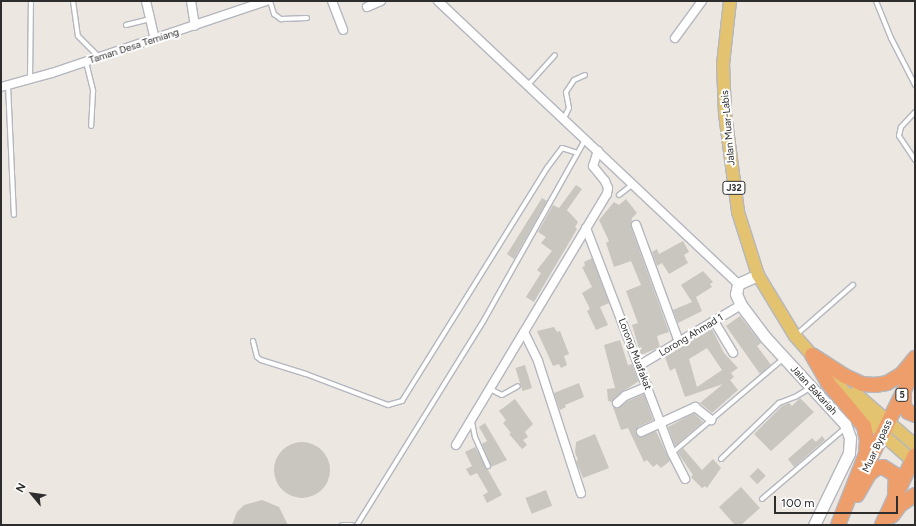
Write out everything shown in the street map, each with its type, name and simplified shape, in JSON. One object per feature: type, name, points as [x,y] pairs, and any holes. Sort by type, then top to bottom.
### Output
[{"type":"highway","points":[[812,355],[845,376],[862,384],[875,385],[887,383],[902,374],[915,358]]},
{"type":"highway","points":[[812,355],[828,383],[864,426],[868,440],[866,454],[842,521]]},
{"type":"highway","name":"Muar Bypass","points":[[842,521],[884,427],[915,368]]},
{"type":"highway","points":[[904,391],[904,406],[908,412],[915,415]]},
{"type":"highway","points":[[882,525],[914,459]]},
{"type":"highway","points":[[842,521],[870,474],[876,468],[883,467],[896,475],[895,497]]},
{"type":"highway","points":[[887,525],[900,505],[915,495]]},
{"type":"main road","name":"Jalan Muar-Labis","points":[[730,1],[723,64],[725,114],[738,212],[758,275],[795,336],[914,459]]},
{"type":"main road","name":"Jalan Muar-Labis","points":[[884,427],[915,445]]},
{"type":"street","points":[[146,1],[155,39]]},
{"type":"street","points":[[190,1],[195,26]]},
{"type":"street","name":"Taman Desa Temiang","points":[[4,86],[86,62],[195,26],[252,3],[266,1]]},
{"type":"street","points":[[332,1],[343,30]]},
{"type":"street","points":[[367,7],[381,1]]},
{"type":"street","points":[[438,1],[634,184],[738,284],[758,275]]},
{"type":"street","points":[[675,38],[702,1]]},
{"type":"street","points":[[456,445],[586,228],[608,188],[594,166],[598,151]]},
{"type":"street","points":[[636,225],[679,342]]},
{"type":"street","name":"Lorong Muafakat","points":[[586,228],[640,365],[672,453],[685,479]]},
{"type":"street","name":"Jalan Bakariah","points":[[738,284],[736,294],[741,305],[784,358],[846,427]]},
{"type":"street","name":"Lorong Ahmad 1","points":[[640,365],[741,305]]},
{"type":"street","points":[[714,321],[733,353]]},
{"type":"street","points":[[524,332],[538,361],[581,493]]},
{"type":"street","points":[[618,404],[625,396],[648,386]]},
{"type":"street","points":[[641,432],[662,424],[695,408],[711,420]]},
{"type":"street","points":[[814,525],[849,453],[850,438],[846,427]]},
{"type":"lane","points":[[30,79],[31,1]]},
{"type":"lane","points":[[73,1],[78,36],[99,57]]},
{"type":"lane","points":[[270,1],[274,14],[281,19],[307,18]]},
{"type":"lane","points":[[876,1],[891,38],[915,85]]},
{"type":"lane","points":[[126,25],[150,19]]},
{"type":"lane","points":[[528,85],[555,55]]},
{"type":"lane","points":[[86,62],[93,91],[91,126]]},
{"type":"lane","points":[[564,118],[569,108],[566,92],[574,80],[585,75]]},
{"type":"lane","points":[[4,86],[14,215]]},
{"type":"lane","points":[[915,112],[901,126],[899,136],[915,160]]},
{"type":"lane","points":[[357,525],[484,320],[556,195],[577,153],[586,139]]},
{"type":"lane","points":[[253,341],[257,357],[261,360],[306,374],[388,405],[402,401],[547,168],[562,148],[577,153]]},
{"type":"lane","points":[[619,195],[634,184]]},
{"type":"lane","points":[[795,336],[853,285]]},
{"type":"lane","points":[[672,453],[784,358]]},
{"type":"lane","points":[[490,388],[502,395],[518,386]]},
{"type":"lane","points":[[721,459],[779,403],[795,397],[811,387]]},
{"type":"lane","points":[[472,419],[475,436],[488,466]]},
{"type":"lane","points":[[762,499],[846,427]]},
{"type":"lane","points":[[342,525],[352,525]]},
{"type":"building","points":[[576,185],[582,189],[567,210],[578,222],[575,227],[577,229],[534,302],[526,297],[541,273],[537,270],[552,251],[541,243],[546,237],[538,232],[553,205],[559,208]]},
{"type":"building","points":[[542,198],[547,201],[514,259],[507,254]]},
{"type":"building","points":[[626,199],[637,213],[632,218],[631,227],[669,332],[657,336],[660,347],[641,355],[632,325],[638,323],[626,291],[641,285],[631,261],[614,267],[606,243],[609,241],[599,220],[614,202],[619,205]]},
{"type":"building","points":[[683,241],[689,252],[684,255],[688,263],[669,274],[662,263],[657,266],[652,252],[657,249],[659,254]]},
{"type":"building","points":[[592,258],[609,303],[600,307],[608,325],[596,330],[587,311],[590,309],[582,293],[592,287],[582,267],[585,266],[584,262]]},
{"type":"building","points":[[703,271],[713,282],[710,284],[712,287],[696,297],[702,311],[678,323],[673,310],[692,302],[681,285]]},
{"type":"building","points":[[740,316],[761,343],[757,346],[771,365],[760,374],[726,326]]},
{"type":"building","points":[[554,327],[557,332],[560,331],[569,354],[564,356],[567,365],[561,368],[559,364],[553,366],[537,331]]},
{"type":"building","points":[[712,329],[724,353],[738,368],[731,373],[734,377],[730,380],[738,390],[712,413],[700,403],[723,384],[685,397],[675,368],[670,371],[665,357]],"holes":[[[707,348],[722,370],[697,387],[689,359]]]},
{"type":"building","points":[[620,340],[628,365],[632,364],[639,381],[622,392],[612,402],[608,401],[607,389],[615,388],[604,345]]},
{"type":"building","points":[[525,365],[532,388],[522,391],[515,368]]},
{"type":"building","points":[[579,383],[584,397],[565,405],[566,407],[560,410],[554,393]]},
{"type":"building","points":[[644,394],[653,420],[638,427],[636,434],[641,437],[656,431],[670,461],[661,468],[657,464],[653,467],[647,460],[644,462],[628,428],[621,430],[613,407],[618,408],[628,401]]},
{"type":"building","points":[[800,398],[814,412],[771,451],[754,434],[782,406],[789,403],[792,406]]},
{"type":"building","points":[[515,399],[533,424],[525,432],[528,437],[523,440],[527,445],[522,449],[509,434],[511,433],[503,423],[506,420],[499,411]]},
{"type":"building","points":[[694,413],[703,422],[675,446],[668,427]]},
{"type":"building","points":[[485,423],[507,460],[491,467],[482,444],[487,441],[479,427]]},
{"type":"building","points":[[595,434],[609,468],[583,478],[576,461],[578,460],[575,452],[576,442]]},
{"type":"building","points":[[822,436],[825,440],[794,467],[788,459],[812,438],[816,442]]},
{"type":"building","points":[[297,442],[307,442],[322,450],[328,459],[330,470],[328,481],[322,490],[307,498],[297,498],[286,493],[279,486],[274,475],[274,465],[279,454],[286,447]]},
{"type":"building","points":[[475,447],[502,495],[487,503],[483,495],[488,492],[477,473],[470,476],[466,469],[472,466],[465,452]]},
{"type":"building","points":[[683,448],[702,470],[713,459],[721,468],[707,488],[705,486],[702,488],[691,477],[693,475],[678,453]]},
{"type":"building","points":[[758,468],[766,476],[757,484],[750,476]]},
{"type":"building","points":[[741,487],[760,508],[741,525],[735,525],[719,507]]},
{"type":"building","points":[[546,490],[552,506],[532,514],[525,498]]},
{"type":"building","points":[[262,500],[279,507],[288,525],[232,525],[237,512],[244,505]]}]
